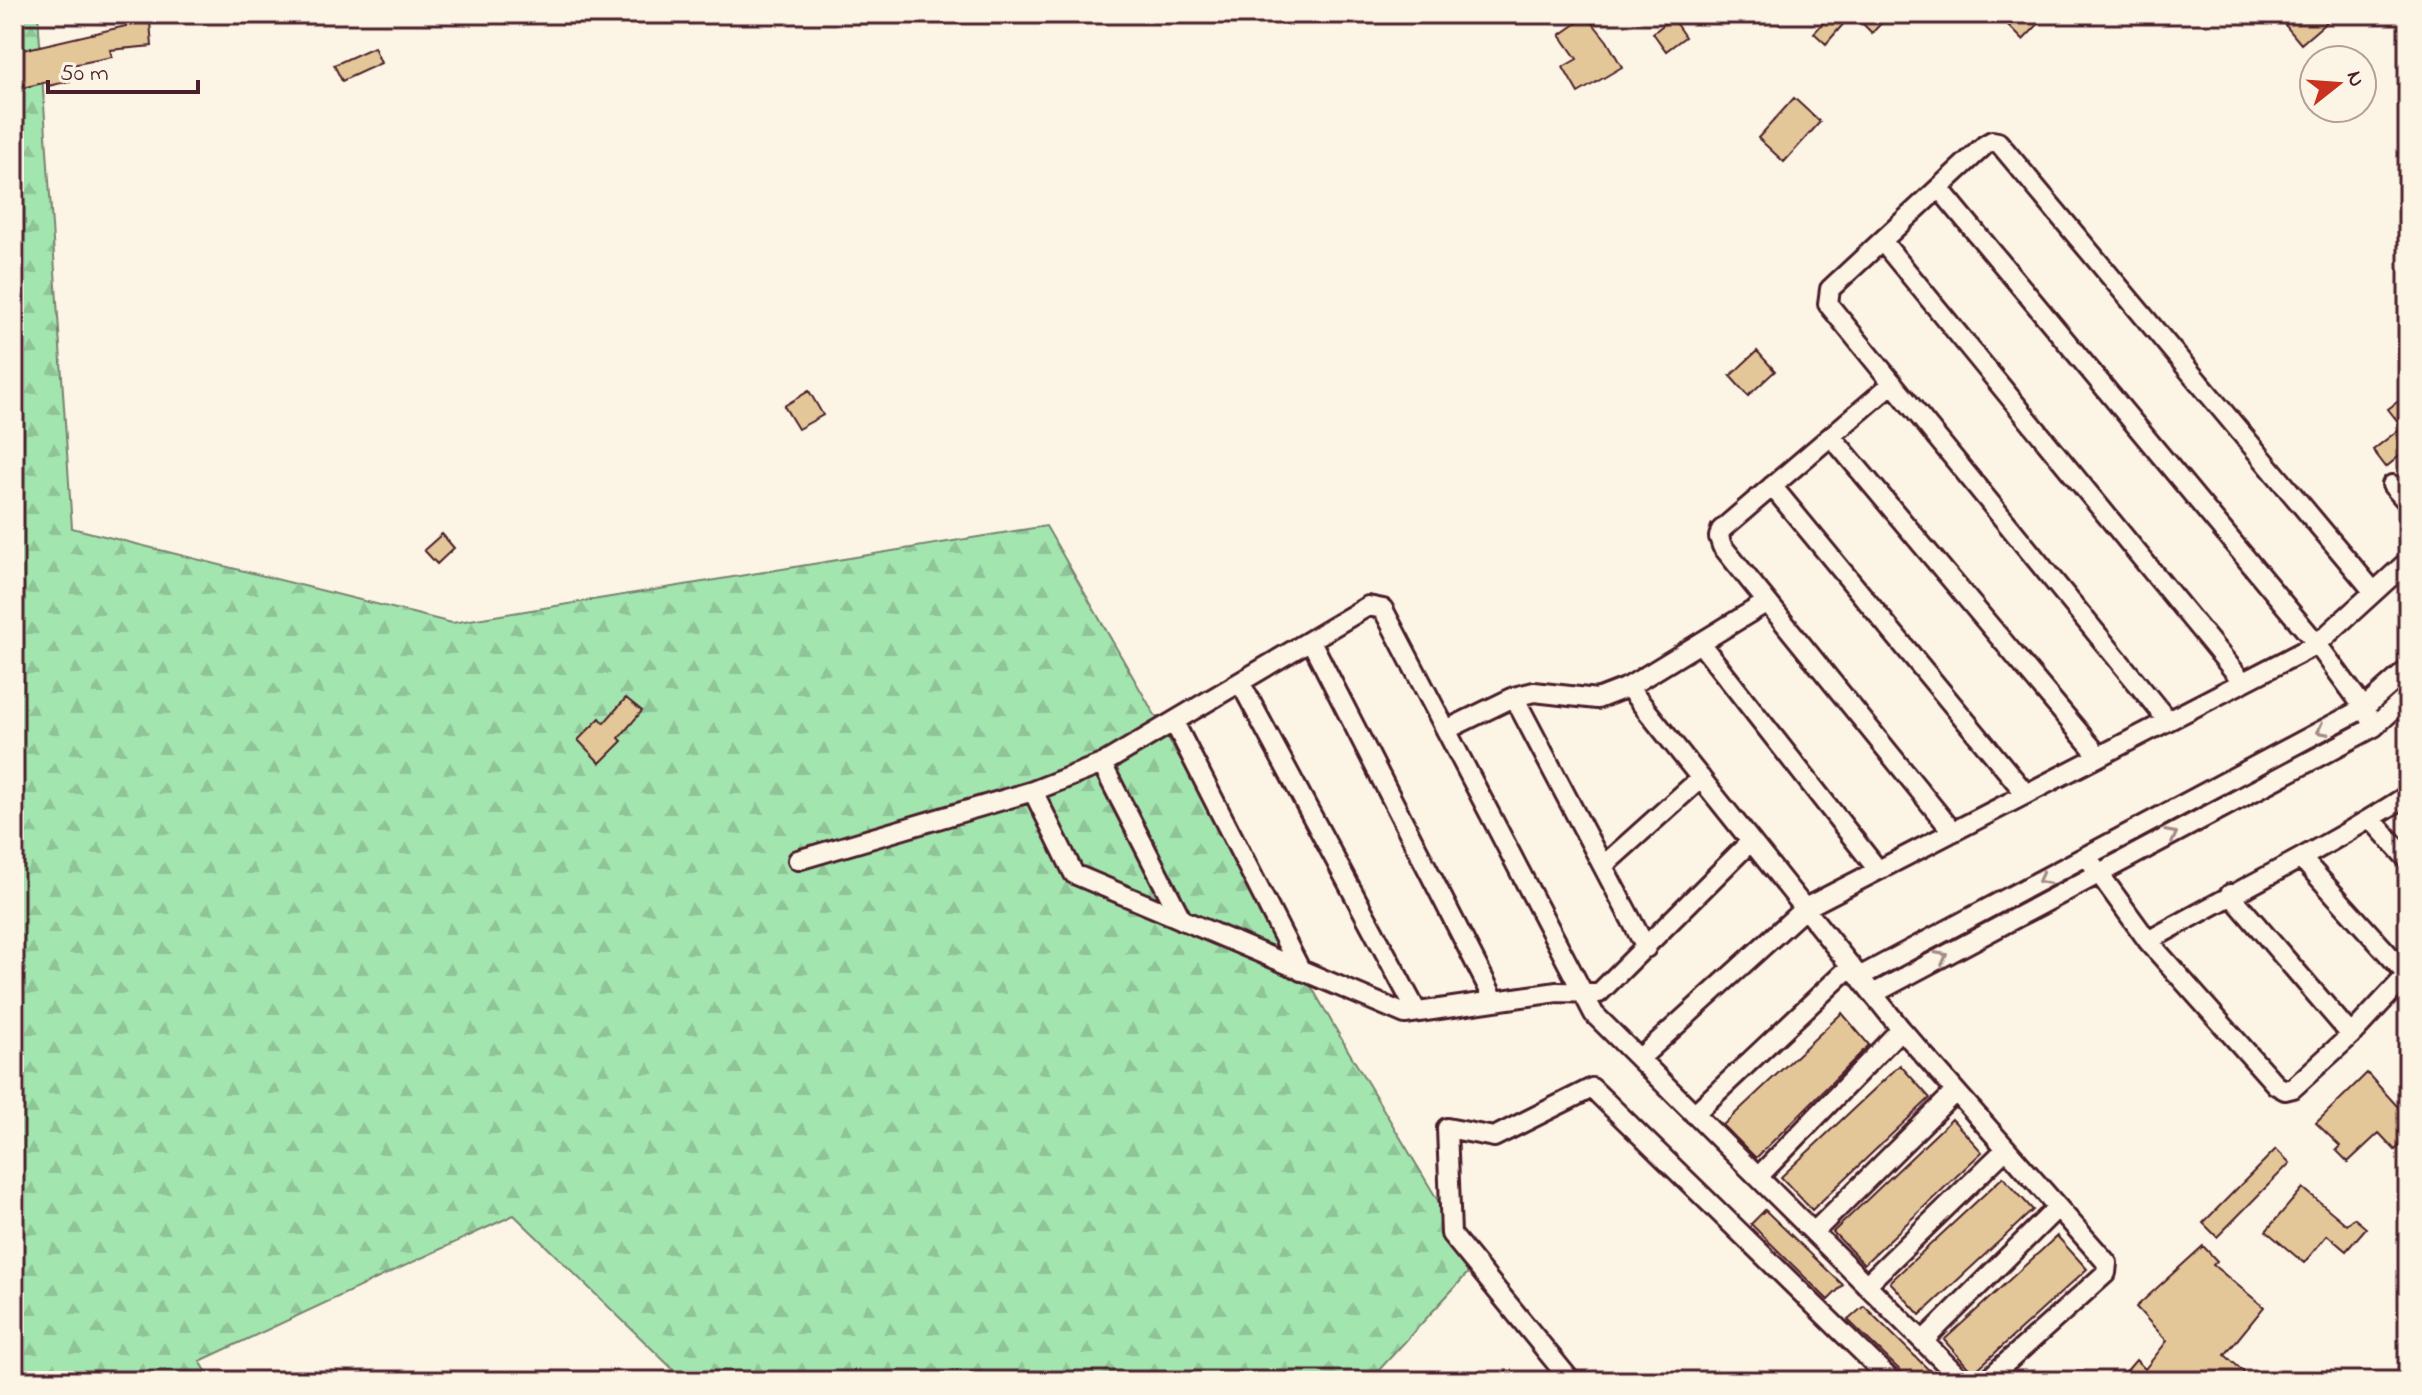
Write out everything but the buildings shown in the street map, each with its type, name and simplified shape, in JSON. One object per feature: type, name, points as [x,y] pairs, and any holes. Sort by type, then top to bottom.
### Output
[{"type":"street","points":[[2168,721],[1828,304],[1830,289],[1985,145],[1998,142],[2374,592]]},
{"type":"street","points":[[1939,188],[2317,644],[2364,708],[2374,727]]},
{"type":"street","points":[[1882,241],[2243,682]]},
{"type":"street","points":[[1893,383],[1721,530],[1719,537],[1722,546],[1953,832]]},
{"type":"street","points":[[1831,436],[2099,756]]},
{"type":"street","points":[[2392,485],[2408,503]]},
{"type":"street","points":[[1772,486],[2026,794]]},
{"type":"street","points":[[1639,1059],[1805,908],[2317,644],[2408,561]]},
{"type":"street","points":[[1446,730],[1514,697],[1534,692],[1597,699],[1628,687],[1767,602]]},
{"type":"street","points":[[798,860],[1033,791],[1102,764],[1368,606],[1383,609],[1594,1014],[1963,1381]]},
{"type":"street","points":[[1311,641],[1495,1001]]},
{"type":"street","points":[[1700,643],[1878,870]]},
{"type":"street","points":[[1694,1114],[1855,971],[2086,856],[2364,708],[2408,669]]},
{"type":"street","points":[[1240,682],[1417,1012]]},
{"type":"street","points":[[1628,687],[1901,1029],[2107,1263],[2106,1273],[1986,1381]]},
{"type":"street","points":[[1873,994],[2374,727],[2408,696]]},
{"type":"street","points":[[1514,697],[1646,948]]},
{"type":"street","points":[[1174,722],[1301,971]]},
{"type":"street","points":[[1102,764],[1182,920]]},
{"type":"street","points":[[1603,866],[1701,778]]},
{"type":"street","points":[[1033,791],[1074,874],[1405,1014],[1557,992],[1599,993],[1751,841]]},
{"type":"street","points":[[2148,941],[2230,894],[2302,859],[2408,795]]},
{"type":"street","points":[[2371,819],[2408,860]]},
{"type":"street","points":[[2086,856],[2148,941],[2276,1085],[2285,1090],[2293,1088],[2351,1035],[2408,976],[2302,859]]},
{"type":"street","points":[[2230,894],[2351,1035]]},
{"type":"street","points":[[1758,1177],[1901,1029]]},
{"type":"street","points":[[1571,1381],[1451,1234],[1447,1128],[1494,1137],[1592,1088],[1892,1381]]},
{"type":"street","points":[[1814,1232],[1955,1092]]},
{"type":"street","points":[[1866,1285],[2006,1149]]},
{"type":"street","points":[[1923,1341],[2058,1207]]},
{"type":"green space","points":[[14,14],[38,14],[72,528],[452,623],[1046,526],[1349,1052],[1476,1264],[1369,1381],[685,1381],[514,1215],[200,1361],[212,1381],[14,1381]]}]
